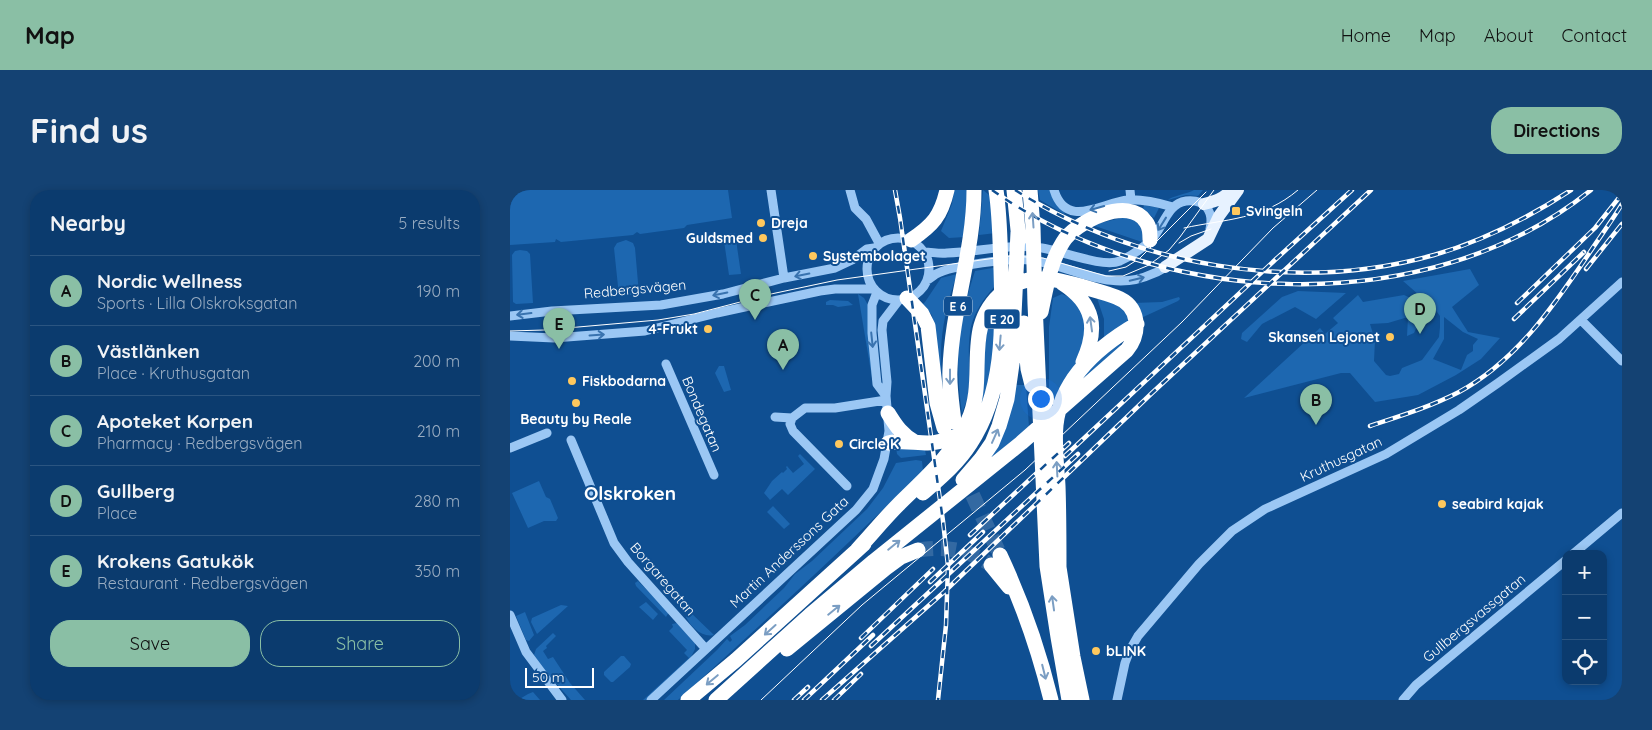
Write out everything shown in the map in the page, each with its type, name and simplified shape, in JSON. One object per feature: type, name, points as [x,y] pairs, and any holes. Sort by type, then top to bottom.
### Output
[{"type":"highway","points":[[912,240],[934,222],[940,214],[947,190]]},
{"type":"highway","name":"E 6","points":[[953,428],[950,383],[951,354],[969,251],[974,190]]},
{"type":"highway","name":"E 20","points":[[688,700],[736,660],[857,550],[892,521],[956,463],[971,444],[991,398],[997,371],[1002,317],[1000,226],[996,190]]},
{"type":"highway","points":[[1014,190],[1028,369],[1040,415]]},
{"type":"highway","points":[[1030,190],[1047,566],[1070,700]]},
{"type":"highway","points":[[1037,333],[1052,266],[1063,242],[1074,229],[1102,215],[1123,210],[1133,211],[1146,222],[1150,240]]},
{"type":"highway","name":"E 20","points":[[717,700],[810,615],[921,522],[981,459],[992,443],[1007,399],[1015,343],[1014,315],[1018,232]]},
{"type":"highway","points":[[888,443],[896,441],[925,443],[941,441],[973,410],[978,383],[978,335],[981,324],[993,302],[1014,284],[1029,279],[1066,279],[1123,300],[1134,313],[1137,324],[1136,334],[1131,345],[1021,443],[921,522]]},
{"type":"highway","points":[[1059,570],[1056,423],[1063,398],[1080,370],[1091,343],[1092,323],[1088,311],[1070,288],[1066,279]]},
{"type":"highway","points":[[857,550],[946,456],[953,428],[937,402],[928,326],[922,314],[903,299]]},
{"type":"highway","points":[[1080,370],[1102,347],[1137,324]]},
{"type":"highway","points":[[887,403],[897,428],[906,437],[915,442]]},
{"type":"highway","points":[[1042,463],[1072,657],[1082,700]]},
{"type":"highway","points":[[717,700],[788,649],[901,557],[918,550]]},
{"type":"highway","points":[[996,560],[1022,603],[1036,644],[1051,700]]},
{"type":"main road","points":[[1204,204],[1225,197],[1231,190]]},
{"type":"main road","points":[[1165,267],[1208,239],[1219,216],[1238,190]]},
{"type":"street","points":[[771,190],[784,278]]},
{"type":"street","points":[[850,190],[855,208],[866,219],[877,245],[868,258],[866,267],[870,282],[875,290],[884,297],[903,299],[917,293],[927,280],[944,272],[1016,259],[1046,263],[1066,279],[1118,282],[1143,278],[1165,267],[1176,255],[1208,233],[1211,224],[1210,212],[1204,204],[1186,201],[1173,207],[1131,200],[1077,213],[1063,206],[1054,190]]},
{"type":"street","points":[[1130,190],[1131,200]]},
{"type":"street","points":[[924,252],[948,253],[1028,246],[1102,262],[1116,262],[1129,256],[1150,240],[1158,232],[1173,207]]},
{"type":"street","name":"Redbergsvägen","points":[[510,316],[552,311],[661,305],[723,294],[784,278],[835,268],[890,238],[898,237],[912,240]]},
{"type":"street","points":[[912,240],[924,252],[929,267],[927,280]]},
{"type":"street","name":"Kruthusgatan","points":[[1117,698],[1125,663],[1138,636],[1199,564],[1232,531],[1265,509],[1386,454],[1459,410],[1498,384],[1559,338],[1622,282]]},
{"type":"street","points":[[510,336],[554,338],[645,331],[820,290],[875,290]]},
{"type":"street","name":"Martin Anderssons Gata","points":[[875,290],[872,305],[872,333],[877,384],[887,403]]},
{"type":"street","name":"Martin Anderssons Gata","points":[[651,700],[866,499],[873,488],[879,475],[888,443],[883,320],[903,299]]},
{"type":"street","points":[[1581,320],[1622,361]]},
{"type":"street","name":"Bondegatan","points":[[666,364],[714,475]]},
{"type":"street","points":[[847,486],[793,431],[790,424],[792,418],[805,408],[835,408],[887,403]]},
{"type":"street","points":[[775,417],[792,418]]},
{"type":"street","points":[[510,448],[547,433]]},
{"type":"street","name":"Borgaregatan","points":[[571,440],[614,543],[705,648]]},
{"type":"street","points":[[1578,550],[1622,513]]},
{"type":"street","name":"Gullbergsvassgatan","points":[[1403,700],[1416,685],[1438,666],[1562,563]]},
{"type":"street","points":[[510,615],[526,652],[562,700]]},
{"type":"shaded area","points":[[516,190],[728,190],[732,218],[687,225],[684,228],[640,234],[637,232],[633,235],[561,242],[556,239],[555,242],[510,245],[510,197]]},
{"type":"shaded area","points":[[954,190],[969,190],[965,237],[949,238],[941,231],[952,204]]},
{"type":"shaded area","points":[[983,190],[993,198],[996,233],[979,235]]},
{"type":"shaded area","points":[[1038,190],[1051,190],[1065,213],[1040,200]]},
{"type":"shaded area","points":[[1194,190],[1203,190],[1198,196],[1186,195],[1168,200],[1173,197]]},
{"type":"shaded area","points":[[1144,205],[1159,208],[1154,218],[1143,209]]},
{"type":"shaded area","points":[[1125,217],[1134,220],[1140,226],[1142,242],[1092,225]]},
{"type":"shaded area","points":[[735,233],[741,274],[729,275],[723,234]]},
{"type":"shaded area","points":[[626,240],[633,243],[635,248],[639,294],[619,296],[614,248],[617,243]]},
{"type":"shaded area","points":[[515,251],[527,251],[530,254],[533,303],[516,304],[513,302],[512,255]]},
{"type":"shaded area","points":[[998,267],[998,283],[980,306],[971,326],[968,395],[962,413],[958,361],[961,322],[965,304],[975,271]]},
{"type":"shaded area","points":[[1470,269],[1479,285],[1452,307],[1468,332],[1500,338],[1481,359],[1418,395],[1375,402],[1350,373],[1341,373],[1244,398],[1320,328],[1325,334],[1338,323],[1333,318],[1358,295],[1363,302],[1404,295],[1415,300],[1431,318],[1420,320],[1414,333],[1407,336],[1408,317],[1388,323],[1370,324],[1375,340],[1374,361],[1386,375],[1390,376],[1399,374],[1402,368],[1422,360],[1439,337],[1440,316],[1434,308],[1403,281]],"holes":[[[1444,317],[1463,332],[1478,339],[1473,345],[1473,351],[1467,355],[1461,370],[1433,359],[1444,339]]]},
{"type":"shaded area","points":[[957,274],[948,304],[942,335],[942,387],[932,315],[923,307],[923,304],[941,278]]},
{"type":"shaded area","points":[[1298,291],[1346,293],[1316,319],[1295,307],[1262,324],[1247,342],[1241,339],[1242,333],[1282,297]]},
{"type":"shaded area","points":[[858,294],[864,298],[868,305],[868,329],[873,384]]},
{"type":"shaded area","points":[[1062,294],[1069,297],[1084,313],[1087,341],[1059,397],[1049,410],[1049,327],[1053,298]]},
{"type":"shaded area","points":[[1179,297],[1178,301],[1141,318],[1133,303],[1162,302]]},
{"type":"shaded area","points":[[1097,298],[1118,305],[1132,322],[1104,339],[1104,319]]},
{"type":"shaded area","points":[[830,300],[848,301],[853,305],[838,307],[826,305],[826,302]]},
{"type":"shaded area","points":[[998,310],[999,322],[983,411],[981,402],[985,336]]},
{"type":"shaded area","points":[[1118,342],[1121,347],[1079,383],[1086,371]]},
{"type":"shaded area","points":[[719,366],[724,366],[731,390],[724,392],[715,373]]},
{"type":"shaded area","points":[[1016,385],[1026,385],[1029,427],[988,463]]},
{"type":"shaded area","points":[[896,447],[925,450],[926,455],[901,458],[897,454]]},
{"type":"shaded area","points":[[800,454],[815,469],[788,495],[782,489],[770,500],[764,493],[772,481],[787,469],[787,466],[793,473],[804,464],[798,456]]},
{"type":"shaded area","points":[[922,461],[923,471],[863,529],[678,700],[664,700],[727,639],[730,642],[732,640],[730,636],[745,625],[784,588],[795,574],[812,561],[867,509],[883,488],[896,463]]},
{"type":"shaded area","points":[[539,481],[546,497],[550,499],[558,518],[556,521],[544,521],[528,528],[512,493]]},
{"type":"shaded area","points":[[773,506],[790,524],[784,529],[767,512]]},
{"type":"shaded area","points":[[638,581],[669,612],[666,617],[636,586],[635,583]]},
{"type":"shaded area","points":[[646,602],[658,614],[653,620],[639,607]]},
{"type":"shaded area","points":[[561,605],[568,606],[537,634],[531,622],[532,618]]},
{"type":"shaded area","points":[[689,611],[714,635],[705,635],[694,628],[686,617]]},
{"type":"shaded area","points":[[525,612],[534,635],[529,641],[526,640],[516,616]]},
{"type":"shaded area","points":[[677,623],[695,643],[695,649],[691,657],[646,700],[643,700],[689,658],[684,653],[687,650],[669,631],[673,627],[672,624]]},
{"type":"shaded area","points":[[553,633],[556,636],[543,651],[548,659],[553,657],[570,683],[585,700],[571,700],[543,669],[534,655],[536,649]]},
{"type":"shaded area","points":[[621,656],[624,656],[631,664],[630,667],[611,682],[604,675],[604,672]]},
{"type":"shaded area","points":[[533,692],[540,700],[518,700],[528,694]]},
{"type":"tunnel","points":[[963,474],[1000,555]]},
{"type":"tunnel","points":[[918,550],[938,548],[956,550],[974,555],[991,565]]},
{"type":"tram line","points":[[510,331],[544,330],[658,320],[694,314],[771,294],[837,280],[1010,256],[1043,258],[1106,276],[1123,276],[1149,265],[1169,250],[1214,190]]},
{"type":"tram line","points":[[1184,228],[1257,213],[1285,200],[1298,190]]},
{"type":"tram line","points":[[761,700],[862,605],[1025,470],[1182,322],[1273,228],[1317,190]]},
{"type":"tram line","points":[[1109,271],[1126,267],[1140,258],[1206,192]]},
{"type":"tram line","points":[[1179,243],[1191,236],[1211,229]]},
{"type":"railway","points":[[895,190],[948,566],[946,625],[938,700]]},
{"type":"railway","points":[[992,190],[1059,230],[1134,259],[1212,277],[1293,284],[1374,279],[1452,262],[1525,233],[1591,190]]},
{"type":"railway","points":[[1015,190],[1062,216],[1112,238],[1164,254],[1218,266],[1273,272],[1327,272],[1381,267],[1434,255],[1470,243],[1505,228],[1571,190]]},
{"type":"railway","points":[[1065,456],[1352,190]]},
{"type":"railway","points":[[822,700],[944,592],[1152,393],[1371,190]]},
{"type":"railway","points":[[1517,303],[1595,228],[1622,194]]},
{"type":"railway","points":[[1370,426],[1415,411],[1459,392],[1498,365],[1516,349],[1547,313],[1575,275],[1622,204]]},
{"type":"railway","points":[[1586,269],[1622,224]]},
{"type":"railway","points":[[1514,319],[1584,252]]},
{"type":"railway","points":[[970,535],[1069,443]]},
{"type":"railway","points":[[871,646],[1078,454]]},
{"type":"railway","points":[[930,582],[983,532]]},
{"type":"railway","points":[[861,638],[933,569]]},
{"type":"railway","points":[[804,700],[873,635]]},
{"type":"railway","points":[[834,700],[861,674]]},
{"type":"railway","points":[[794,700],[808,687]]},
{"type":"place","name":"Svingeln","points":[[1236,211]]},
{"type":"place","name":"Dreja","points":[[761,223]]},
{"type":"place","name":"Guldsmed","points":[[763,238]]},
{"type":"place","name":"Systembolaget","points":[[813,256]]},
{"type":"place","name":"Apoteket Korpen","points":[[755,320]]},
{"type":"place","name":"4-Frukt","points":[[708,329]]},
{"type":"place","name":"Gullberg","points":[[1420,334]]},
{"type":"place","name":"Skansen Lejonet","points":[[1390,337]]},
{"type":"place","name":"Krokens Gatukök","points":[[559,349]]},
{"type":"place","name":"Nordic Wellness","points":[[783,370]]},
{"type":"place","name":"Fiskbodarna","points":[[572,381]]},
{"type":"place","name":"Beauty by Reale","points":[[576,403]]},
{"type":"place","name":"Västlänken","points":[[1316,425]]},
{"type":"place","name":"Circle K","points":[[839,444]]},
{"type":"place","name":"seabird kajak","points":[[1442,504]]},
{"type":"place","name":"bLINK","points":[[1096,651]]},
{"type":"district","name":"Olskroken","points":[[630,493]]}]
